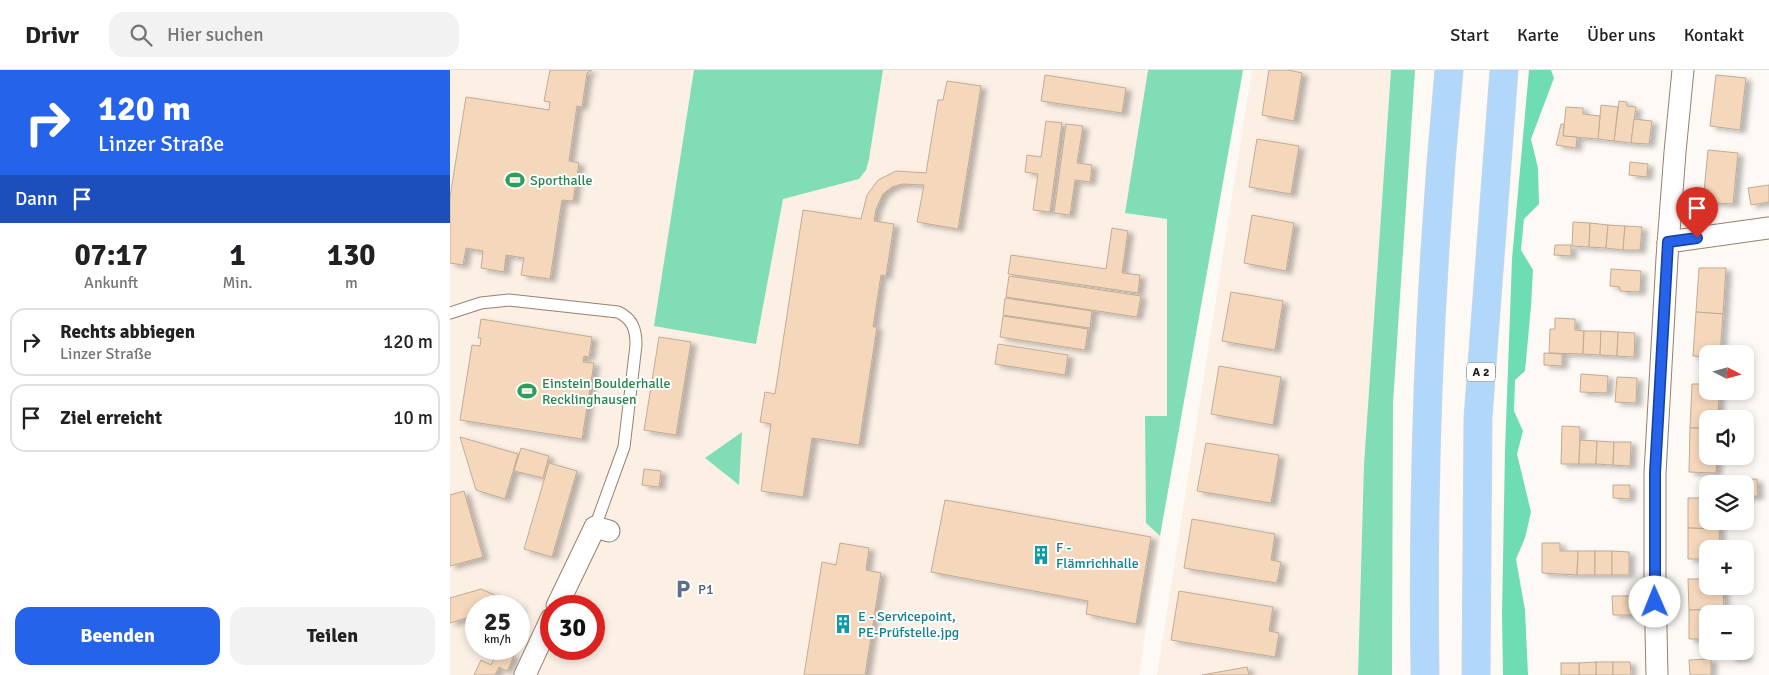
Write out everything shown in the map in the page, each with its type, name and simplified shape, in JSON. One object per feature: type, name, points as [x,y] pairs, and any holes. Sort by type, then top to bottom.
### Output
[{"type":"highway","points":[[1425,675],[1425,482],[1430,337],[1449,70]]},
{"type":"highway","name":"A 2","points":[[1476,675],[1478,418],[1504,70]]},
{"type":"street","points":[[1657,675],[1655,473],[1674,152],[1683,70]]},
{"type":"street","points":[[1668,242],[1769,228]]},
{"type":"street","points":[[564,595],[602,529]]},
{"type":"street","points":[[524,675],[540,642]]},
{"type":"lane","points":[[450,313],[474,306],[509,300],[618,312],[625,315],[634,326],[636,345],[624,447],[602,529]]},
{"type":"shaded area","points":[[450,70],[1148,70],[1125,213],[1167,219],[1167,416],[1145,416],[1146,523],[1160,536],[1139,675],[450,675]]},
{"type":"shaded area","points":[[1252,70],[1391,70],[1364,464],[1358,675],[1157,675]]},
{"type":"green space","points":[[694,70],[883,70],[866,170],[859,179],[783,199],[756,344],[654,326]]},
{"type":"green space","points":[[1148,70],[1243,70],[1160,536],[1146,523],[1145,416],[1167,416],[1167,219],[1125,213]]},
{"type":"green space","points":[[1391,70],[1415,70],[1393,403],[1392,675],[1358,675],[1364,464]]},
{"type":"green space","points":[[1529,70],[1551,70],[1554,78],[1531,139],[1538,168],[1539,204],[1524,219],[1521,250],[1533,270],[1531,306],[1525,371],[1515,380],[1514,411],[1523,431],[1517,454],[1531,512],[1525,538],[1516,559],[1525,610],[1528,675],[1503,675],[1502,615],[1505,450],[1512,259]]},
{"type":"green space","points":[[742,432],[739,485],[705,458]]},
{"type":"building","name":"Sporthalle","points":[[550,70],[592,70],[587,73],[582,107],[577,106],[569,161],[579,163],[573,201],[562,200],[550,279],[521,275],[524,258],[506,255],[504,272],[481,268],[483,251],[466,248],[463,265],[450,263],[450,197],[466,97],[549,110],[550,102],[544,101]]},
{"type":"building","points":[[1269,70],[1288,70],[1302,73],[1294,121],[1262,115]]},
{"type":"building","points":[[1045,75],[1126,88],[1122,113],[1041,101]]},
{"type":"building","points":[[1716,75],[1746,78],[1740,130],[1710,126]]},
{"type":"building","points":[[947,81],[981,86],[958,229],[917,222],[924,185],[902,184],[892,187],[883,194],[876,209],[874,221],[894,224],[886,276],[881,275],[873,327],[877,327],[859,445],[812,438],[803,497],[761,491],[771,424],[760,422],[765,392],[775,394],[803,210],[861,219],[867,195],[878,180],[896,171],[926,173],[938,100],[943,100]]},
{"type":"building","points":[[1619,101],[1627,102],[1627,106],[1636,107],[1631,143],[1614,141]]},
{"type":"building","points":[[1601,105],[1618,107],[1614,141],[1598,139]]},
{"type":"building","points":[[1566,107],[1583,108],[1583,114],[1600,116],[1598,139],[1563,136]]},
{"type":"building","points":[[1634,119],[1652,121],[1649,144],[1631,143]]},
{"type":"building","points":[[1046,121],[1062,123],[1050,212],[1033,210],[1038,174],[1025,172],[1027,155],[1041,157]]},
{"type":"building","points":[[1066,124],[1083,126],[1077,163],[1092,165],[1090,182],[1075,180],[1070,215],[1054,213]]},
{"type":"building","points":[[1561,124],[1564,124],[1563,136],[1577,137],[1576,148],[1556,145]]},
{"type":"building","points":[[1257,139],[1299,146],[1291,194],[1249,187]]},
{"type":"building","points":[[1708,150],[1738,153],[1733,204],[1703,202]]},
{"type":"building","points":[[1630,162],[1648,164],[1647,177],[1629,175]]},
{"type":"building","points":[[1769,185],[1769,202],[1751,205],[1748,188]]},
{"type":"building","points":[[1252,215],[1294,223],[1286,271],[1244,263]]},
{"type":"building","points":[[1573,222],[1590,223],[1589,247],[1572,246]]},
{"type":"building","points":[[1590,223],[1608,225],[1606,248],[1589,247]]},
{"type":"building","points":[[1608,225],[1625,226],[1623,250],[1606,248]]},
{"type":"building","points":[[1625,226],[1642,227],[1640,250],[1623,250]]},
{"type":"building","points":[[1112,228],[1128,231],[1122,273],[1140,275],[1138,293],[1008,274],[1011,255],[1106,269]]},
{"type":"building","points":[[1555,245],[1571,245],[1571,256],[1554,255]]},
{"type":"building","points":[[1699,268],[1726,268],[1723,314],[1696,312]]},
{"type":"building","points":[[1611,269],[1641,271],[1640,292],[1620,291],[1620,287],[1610,286]]},
{"type":"building","points":[[1009,276],[1141,296],[1137,317],[1006,297]]},
{"type":"building","points":[[1231,292],[1283,301],[1275,350],[1222,341]]},
{"type":"building","points":[[1005,298],[1092,311],[1090,328],[1003,315]]},
{"type":"building","points":[[1696,312],[1723,314],[1721,345],[1699,345],[1699,356],[1693,356]]},
{"type":"building","points":[[1003,316],[1088,329],[1085,350],[1000,337]]},
{"type":"building","points":[[1555,318],[1575,319],[1575,330],[1584,331],[1583,354],[1549,353],[1550,329],[1555,329]]},
{"type":"building","name":"Einstein Boulderhalle Recklinghausen","points":[[481,319],[592,337],[589,357],[584,356],[583,362],[594,363],[582,439],[460,420],[472,345],[480,346],[481,338],[478,338]]},
{"type":"building","points":[[1584,331],[1601,331],[1600,355],[1583,354]]},
{"type":"building","points":[[1601,331],[1618,332],[1617,356],[1600,355]]},
{"type":"building","points":[[1618,332],[1635,333],[1634,357],[1617,356]]},
{"type":"building","points":[[659,337],[691,342],[676,435],[644,430]]},
{"type":"building","points":[[998,344],[1068,355],[1065,375],[995,364]]},
{"type":"building","points":[[1544,353],[1562,354],[1562,366],[1544,365]]},
{"type":"building","points":[[1219,366],[1281,377],[1273,425],[1211,414]]},
{"type":"building","points":[[1581,374],[1608,376],[1607,393],[1580,392]]},
{"type":"building","points":[[1617,377],[1637,378],[1636,403],[1615,402]]},
{"type":"building","points":[[1692,384],[1699,384],[1699,400],[1719,400],[1718,410],[1699,410],[1699,428],[1690,428]]},
{"type":"building","points":[[1562,426],[1580,427],[1579,464],[1561,464]]},
{"type":"building","points":[[1690,428],[1699,428],[1699,465],[1716,465],[1716,473],[1689,472]]},
{"type":"building","points":[[460,437],[518,454],[505,499],[476,490]]},
{"type":"building","points":[[1580,440],[1597,441],[1596,464],[1579,464]]},
{"type":"building","points":[[1597,441],[1614,442],[1613,465],[1596,464]]},
{"type":"building","points":[[1614,442],[1631,442],[1630,466],[1613,465]]},
{"type":"building","points":[[1206,443],[1279,455],[1271,503],[1197,491]]},
{"type":"building","points":[[521,448],[549,456],[543,478],[514,471]]},
{"type":"building","points":[[549,463],[577,471],[552,557],[524,549]]},
{"type":"building","points":[[644,469],[661,471],[659,487],[642,485]]},
{"type":"building","points":[[1754,479],[1757,479],[1758,496],[1754,496]]},
{"type":"building","points":[[1613,485],[1630,485],[1630,499],[1613,498]]},
{"type":"building","points":[[464,491],[483,557],[450,566],[450,495]]},
{"type":"building","points":[[1688,498],[1699,498],[1699,528],[1688,528]]},
{"type":"building","name":"F - Flämrichhalle","points":[[945,500],[1151,537],[1136,624],[1086,614],[1088,601],[931,572]]},
{"type":"building","points":[[1192,519],[1275,534],[1271,560],[1281,562],[1277,583],[1184,568]]},
{"type":"building","points":[[1688,528],[1719,530],[1720,540],[1699,540],[1699,559],[1688,559]]},
{"type":"building","name":"E - Servicepoint, PE-Prüfstelle.jpg","points":[[840,543],[869,548],[866,570],[881,573],[865,675],[804,675],[822,562],[836,565]]},
{"type":"building","points":[[1542,543],[1560,543],[1560,551],[1578,551],[1577,575],[1542,573]]},
{"type":"building","points":[[1578,551],[1595,551],[1595,575],[1577,575]]},
{"type":"building","points":[[1595,551],[1612,551],[1612,575],[1595,575]]},
{"type":"building","points":[[1612,551],[1629,552],[1629,575],[1612,575]]},
{"type":"building","points":[[1688,579],[1699,579],[1699,595],[1723,595],[1724,605],[1699,605],[1699,610],[1689,610]]},
{"type":"building","points":[[481,589],[494,595],[465,595],[465,618],[450,623],[450,598]]},
{"type":"building","points":[[1179,591],[1273,607],[1269,631],[1279,633],[1275,657],[1171,640]]},
{"type":"building","points":[[1612,596],[1632,596],[1632,615],[1613,615]]},
{"type":"building","points":[[1689,610],[1699,610],[1699,639],[1689,639]]},
{"type":"building","points":[[481,660],[491,665],[493,660],[512,660],[507,671],[499,667],[495,675],[474,675]]},
{"type":"building","points":[[1689,660],[1711,660],[1711,675],[1690,675]]},
{"type":"building","points":[[1596,662],[1613,662],[1613,675],[1596,675]]},
{"type":"building","points":[[1596,662],[1596,675],[1579,675],[1579,663]]},
{"type":"building","points":[[1613,662],[1630,662],[1631,675],[1613,675]]},
{"type":"building","points":[[1561,663],[1579,663],[1579,675],[1561,675]]},
{"type":"building","points":[[1247,667],[1249,675],[1202,675]]},
{"type":"place","name":"Sporthalle","points":[[515,180]]},
{"type":"place","name":"Einstein Boulderhalle Recklinghausen","points":[[527,391]]},
{"type":"place","name":"F - Flämrichhalle","points":[[1041,555]]},
{"type":"place","name":"P1","points":[[683,589]]},
{"type":"place","name":"E - Servicepoint, PE-Prüfstelle.jpg","points":[[843,624]]},
{"type":"route","points":[[1655,602],[1655,473],[1668,242],[1697,238]]}]
